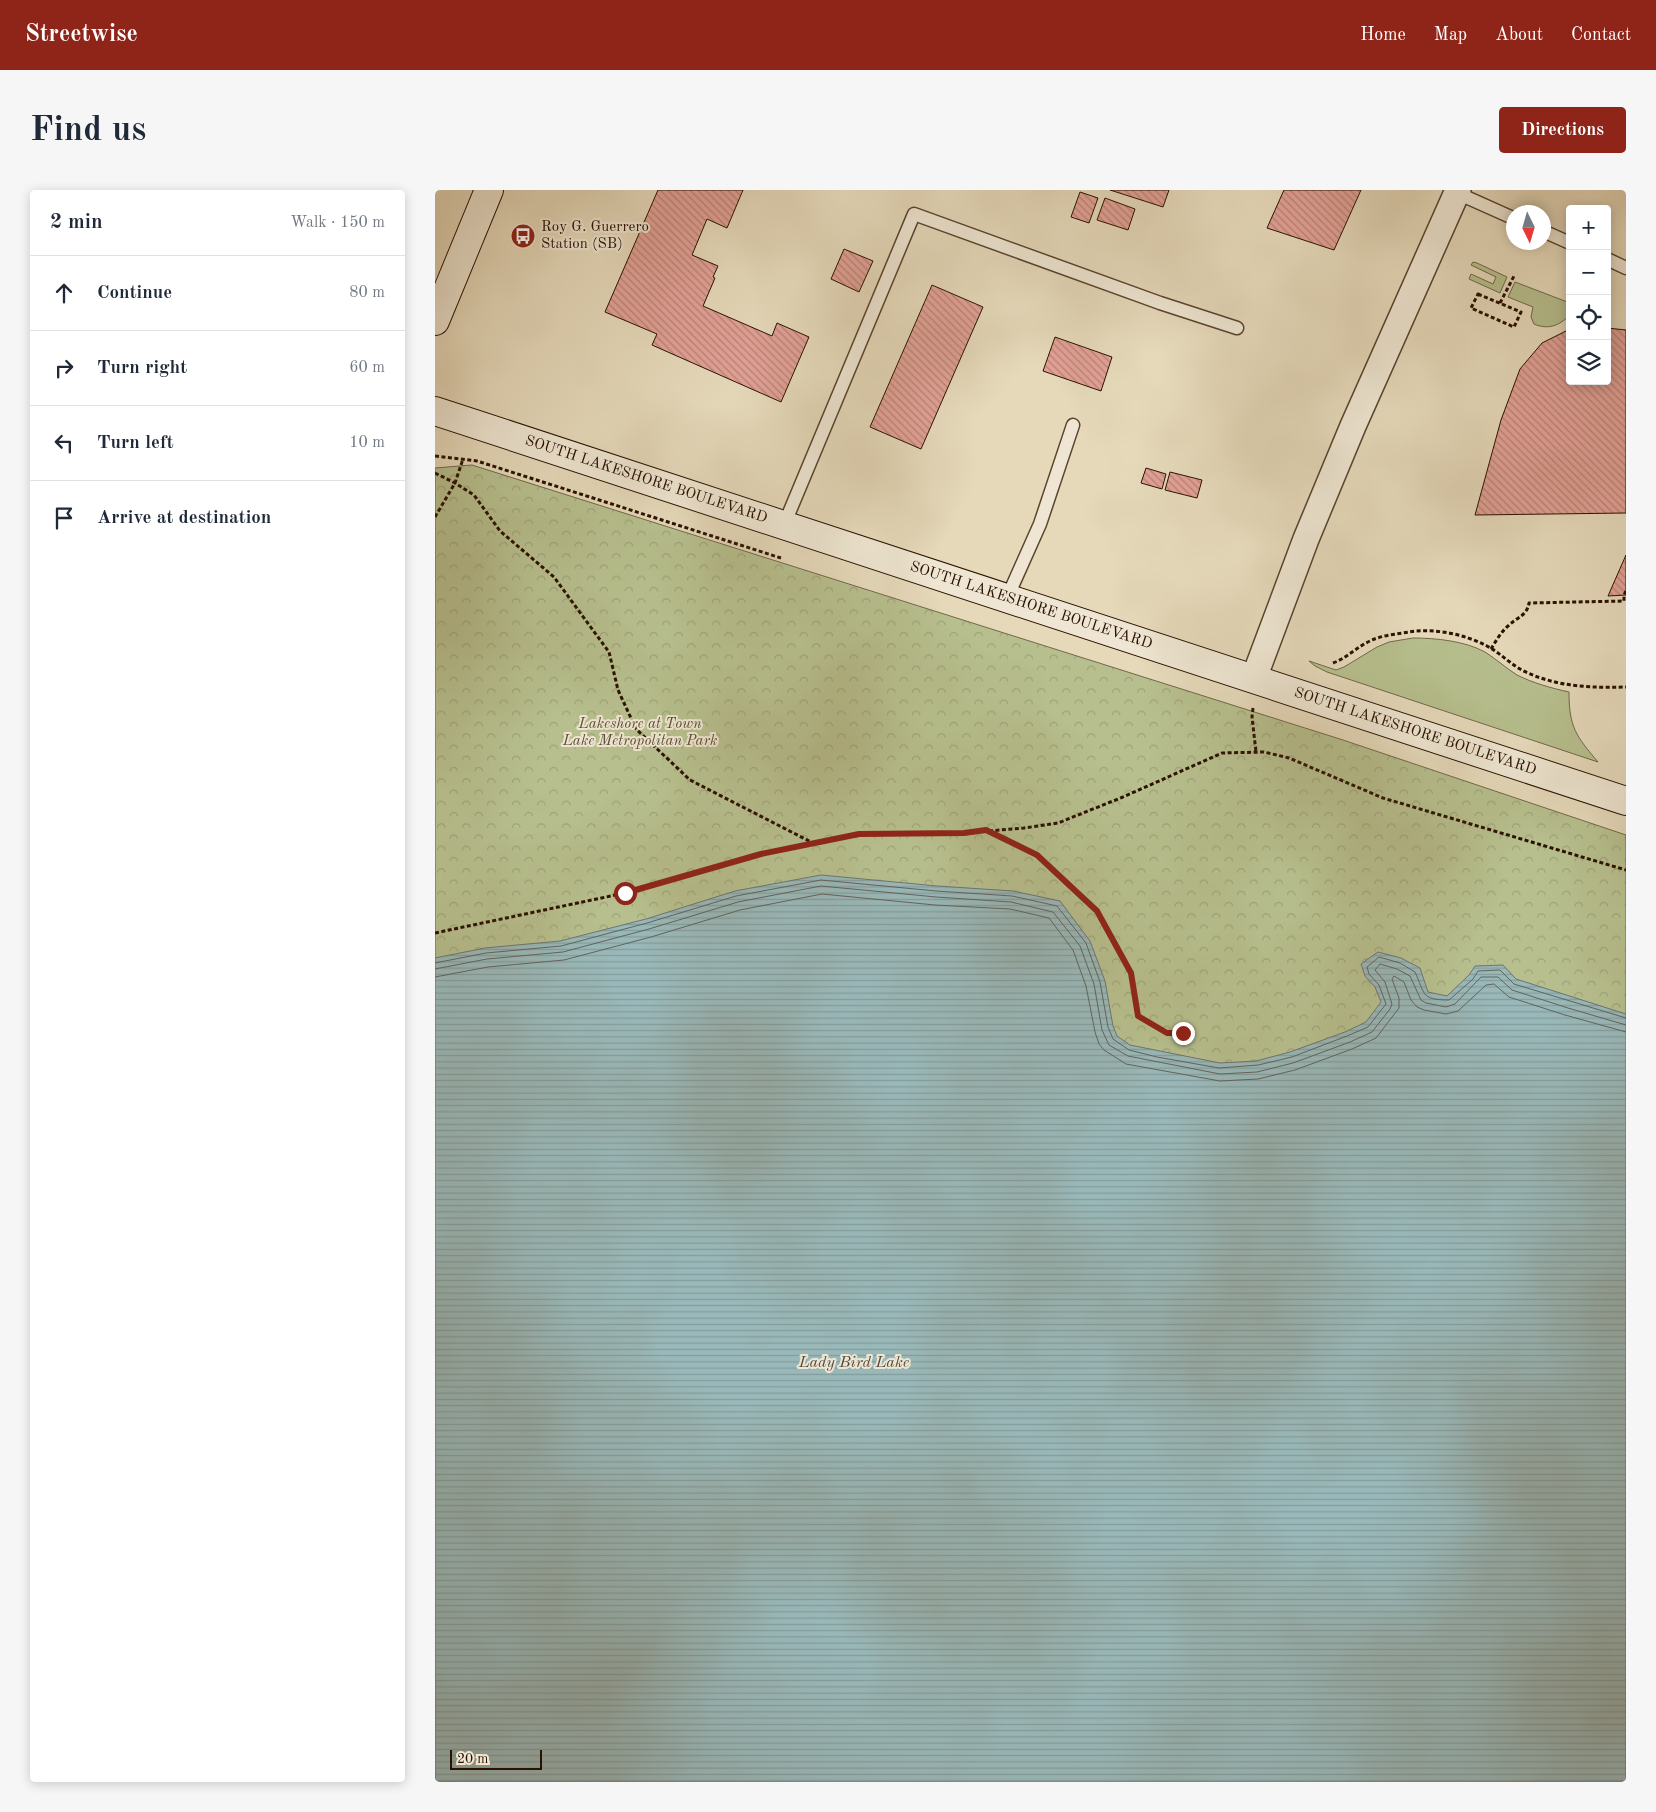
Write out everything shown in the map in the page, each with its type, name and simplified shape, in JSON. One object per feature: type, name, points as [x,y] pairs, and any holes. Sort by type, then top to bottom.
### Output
[{"type":"main road","points":[[435,321],[489,190]]},
{"type":"main road","name":"SOUTH LAKESHORE BOULEVARD","points":[[435,411],[1626,801]]},
{"type":"street","points":[[1254,678],[1306,539],[1353,426],[1457,192]]},
{"type":"lane","points":[[1457,192],[1506,215]]},
{"type":"lane","points":[[784,525],[914,214],[1160,303],[1237,328]]},
{"type":"lane","points":[[1551,235],[1566,241]]},
{"type":"lane","points":[[1611,261],[1626,268]]},
{"type":"lane","points":[[1007,598],[1040,524],[1073,425]]},
{"type":"path","points":[[1500,304],[1513,276]]},
{"type":"path","points":[[1478,294],[1500,304],[1521,312],[1514,327],[1471,308],[1478,294]]},
{"type":"path","points":[[435,456],[477,461]]},
{"type":"path","points":[[435,517],[455,483],[463,459]]},
{"type":"path","points":[[435,473],[474,495],[500,531],[553,576],[609,652],[617,690],[636,729],[690,780],[813,844]]},
{"type":"path","points":[[1491,649],[1509,625],[1524,615],[1528,610],[1529,603],[1624,601],[1626,591]]},
{"type":"path","points":[[1333,663],[1372,640],[1410,632],[1435,630],[1463,637],[1491,649],[1528,673],[1550,680],[1567,685],[1626,687]]},
{"type":"path","points":[[1254,705],[1252,717],[1256,752]]},
{"type":"path","points":[[435,933],[625,893],[761,854],[859,834],[964,833],[1057,823],[1123,797],[1222,753],[1264,752],[1289,758],[1383,798],[1626,870]]},
{"type":"path","points":[[986,830],[1037,855],[1097,911],[1131,973],[1138,1016],[1167,1033],[1183,1033]]},
{"type":"green space","points":[[1473,262],[1507,277],[1500,293],[1469,279],[1471,274],[1493,284],[1496,277],[1471,265]]},
{"type":"green space","points":[[1515,282],[1566,301],[1566,318],[1553,326],[1539,326],[1534,324],[1531,317],[1533,307],[1508,297]]},
{"type":"green space","name":"Lakeshore at Town Lake Metropolitan Park","points":[[472,465],[1343,740],[1626,835],[1626,1060],[1235,1085],[435,992],[435,468]]},
{"type":"green space","points":[[1413,638],[1469,645],[1485,652],[1523,678],[1569,692],[1572,723],[1579,738],[1598,762],[1327,672],[1309,661],[1336,670],[1389,642]]},
{"type":"water","name":"Lady Bird Lake","points":[[821,875],[1013,891],[1060,901],[1090,941],[1105,981],[1113,1026],[1117,1036],[1130,1045],[1220,1063],[1256,1061],[1290,1052],[1345,1032],[1366,1022],[1381,1002],[1375,987],[1365,976],[1361,964],[1378,952],[1401,958],[1420,968],[1428,992],[1447,996],[1469,975],[1475,966],[1503,965],[1516,979],[1626,1014],[1626,1782],[435,1782],[435,958],[485,948],[560,941],[646,919],[735,891]]},
{"type":"building","points":[[658,190],[743,190],[727,228],[707,219],[692,255],[718,266],[703,306],[772,336],[777,323],[809,337],[781,402],[652,345],[657,334],[605,312]]},
{"type":"building","points":[[1110,190],[1169,190],[1163,207]]},
{"type":"building","points":[[1284,190],[1361,190],[1334,250],[1267,228]]},
{"type":"building","points":[[1080,192],[1098,198],[1089,223],[1071,217]]},
{"type":"building","points":[[1105,198],[1135,209],[1128,230],[1097,220]]},
{"type":"building","points":[[844,249],[873,261],[859,292],[831,279]]},
{"type":"building","points":[[932,285],[983,307],[921,449],[870,427]]},
{"type":"building","points":[[1611,328],[1626,330],[1626,513],[1475,515],[1501,420],[1520,369],[1542,343],[1566,331],[1566,385],[1611,385]]},
{"type":"building","points":[[1055,337],[1112,357],[1101,391],[1043,371]]},
{"type":"building","points":[[1146,468],[1166,474],[1162,489],[1141,483]]},
{"type":"building","points":[[1170,472],[1202,480],[1197,498],[1165,490]]},
{"type":"building","points":[[1626,555],[1626,595],[1608,596]]},
{"type":"place","name":"Roy G. Guerrero Station (SB)","points":[[523,236]]},
{"type":"route","points":[[625,893],[761,854],[859,834],[964,833],[986,830],[1037,855],[1097,911],[1131,973],[1138,1016],[1167,1033],[1183,1033]]}]
